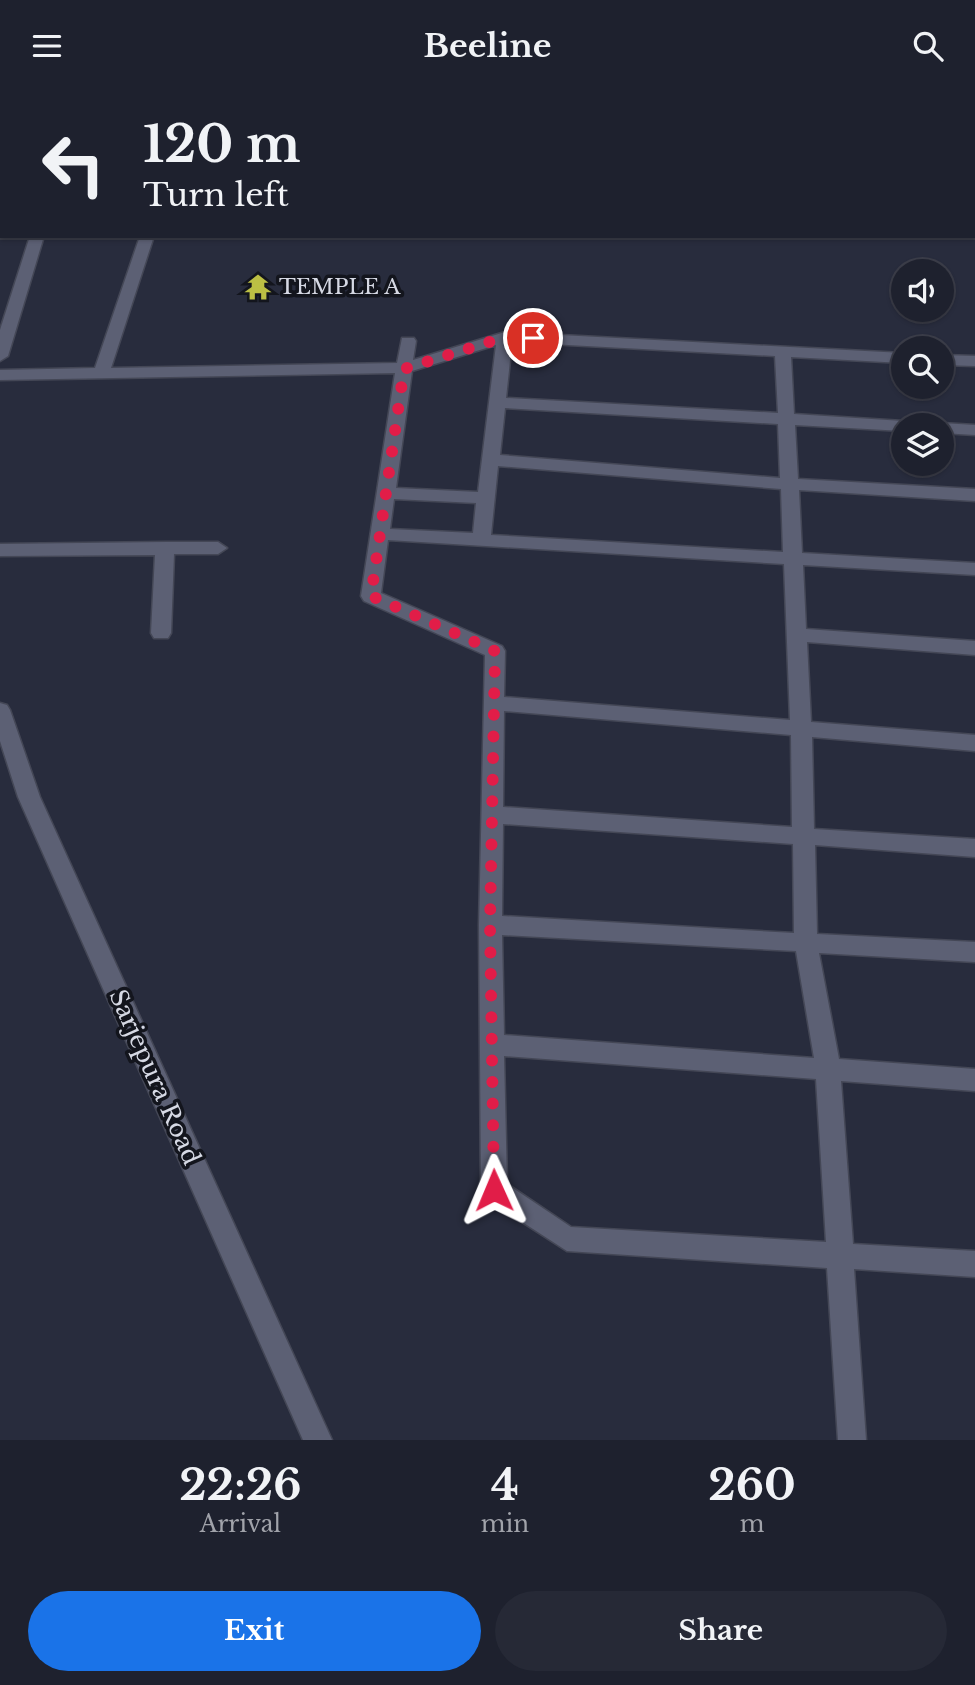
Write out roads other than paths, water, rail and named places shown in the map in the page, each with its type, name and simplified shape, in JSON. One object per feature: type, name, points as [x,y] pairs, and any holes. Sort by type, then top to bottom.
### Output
[{"type":"street","points":[[0,356],[36,238]]},
{"type":"street","points":[[101,374],[146,238]]},
{"type":"street","points":[[0,375],[404,369],[505,337],[891,357]]},
{"type":"street","points":[[481,540],[505,337]]},
{"type":"street","points":[[408,341],[371,596],[495,651],[490,925],[494,1190],[567,1239],[975,1265]]},
{"type":"street","points":[[783,351],[801,729],[806,943],[828,1069],[852,1440]]},
{"type":"street","points":[[954,360],[975,361]]},
{"type":"street","points":[[497,402],[891,425]]},
{"type":"street","points":[[954,429],[975,430]]},
{"type":"street","points":[[491,460],[789,484],[975,495]]},
{"type":"street","points":[[386,493],[486,498]]},
{"type":"street","points":[[380,534],[975,569]]},
{"type":"street","points":[[161,633],[165,548]]},
{"type":"street","points":[[0,550],[218,548]]},
{"type":"street","points":[[796,635],[975,648]]},
{"type":"street","points":[[494,703],[975,743]]},
{"type":"street","name":"Sarjepura Road","points":[[0,710],[29,797],[318,1440]]},
{"type":"street","points":[[492,815],[975,848]]},
{"type":"street","points":[[490,925],[975,952]]},
{"type":"street","points":[[492,1045],[975,1080]]},
{"type":"place","name":"TEMPLE A","points":[[258,287]]}]
